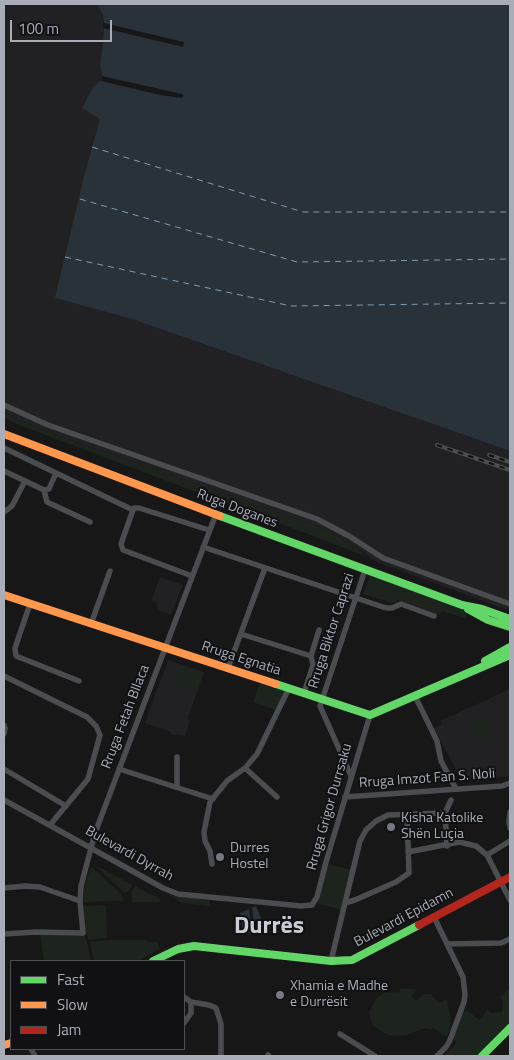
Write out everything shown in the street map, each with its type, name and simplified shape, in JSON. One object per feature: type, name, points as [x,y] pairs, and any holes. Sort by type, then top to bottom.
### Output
[{"type":"main road","name":"Ruga Doganes","points":[[4,434],[462,605]]},
{"type":"main road","name":"Rruga Egnatia","points":[[4,595],[370,715]]},
{"type":"main road","points":[[462,605],[482,609],[510,619]]},
{"type":"main road","points":[[462,605],[488,620],[510,628]]},
{"type":"main road","points":[[466,673],[510,647]]},
{"type":"main road","points":[[370,715],[510,654]]},
{"type":"main road","name":"Bulevardi Epidamn","points":[[157,960],[183,947],[194,946],[331,961],[352,960],[510,877]]},
{"type":"main road","points":[[482,1056],[510,1028]]},
{"type":"street","points":[[4,405],[48,425],[317,519],[343,532],[383,558],[510,604]]},
{"type":"street","points":[[4,448],[133,510]]},
{"type":"street","points":[[4,471],[44,490],[49,489],[56,473]]},
{"type":"street","points":[[4,512],[12,506],[25,481]]},
{"type":"street","points":[[44,490],[47,502],[90,522]]},
{"type":"street","points":[[192,576],[123,550],[121,544],[133,510],[134,508],[139,508],[209,530]]},
{"type":"street","name":"Rruga Fetah Bllaca","points":[[4,934],[36,932],[82,933],[81,886],[95,832],[216,514]]},
{"type":"street","points":[[203,547],[355,598],[389,608],[400,604],[434,616]]},
{"type":"street","points":[[228,668],[265,568]]},
{"type":"street","name":"Rruga Biktor Caprazi","points":[[322,699],[365,570]]},
{"type":"street","points":[[91,624],[110,571]]},
{"type":"street","points":[[30,604],[15,648],[16,656],[79,681]]},
{"type":"street","points":[[304,693],[313,665],[310,656],[319,630]]},
{"type":"street","points":[[241,634],[310,656]]},
{"type":"street","points":[[4,685],[6,678],[87,717],[96,726],[100,736],[88,779],[50,825]]},
{"type":"street","points":[[212,864],[204,832],[207,813],[213,799],[227,782],[245,768],[262,745],[289,688]]},
{"type":"street","points":[[415,696],[437,741],[441,761],[456,789]]},
{"type":"street","points":[[322,699],[320,706],[322,713],[351,776]]},
{"type":"street","name":"Rruga Grigor Durrsaku","points":[[312,905],[317,897],[370,715]]},
{"type":"street","points":[[4,725],[4,734]]},
{"type":"street","points":[[176,787],[177,757]]},
{"type":"street","points":[[245,768],[277,797]]},
{"type":"street","points":[[4,769],[66,806]]},
{"type":"street","points":[[119,769],[213,799]]},
{"type":"street","name":"Rruga Imzot Fan S. Noli","points":[[345,797],[502,786],[510,783]]},
{"type":"street","name":"Bulevardi Dyrrah","points":[[4,800],[163,888],[178,894],[301,906],[312,905]]},
{"type":"street","points":[[447,846],[445,813],[451,800]]},
{"type":"street","points":[[510,812],[510,828]]},
{"type":"street","points":[[331,961],[360,841],[366,830],[388,815],[445,813]]},
{"type":"street","points":[[345,903],[409,874],[407,814]]},
{"type":"street","points":[[408,852],[447,846],[459,842],[482,849],[510,900]]},
{"type":"street","points":[[487,855],[510,842]]},
{"type":"street","points":[[4,888],[40,887],[80,900]]},
{"type":"street","points":[[434,917],[463,977],[464,1002],[450,1040],[446,1048],[437,1056]]},
{"type":"street","points":[[447,944],[501,943],[510,939]]},
{"type":"street","points":[[185,998],[191,1002],[216,1008],[221,1024],[221,1056]]},
{"type":"street","points":[[185,1022],[191,1013],[191,1002]]},
{"type":"street","points":[[340,1034],[375,1056]]},
{"type":"shaded area","points":[[4,4],[97,4],[103,15],[103,43],[100,65],[102,76],[100,81],[93,87],[100,119],[84,176],[56,298],[132,319],[510,451],[510,611],[377,562],[347,541],[320,527],[59,436],[4,412]]},
{"type":"shaded area","points":[[97,4],[510,4],[510,451],[132,319],[55,298],[84,176],[100,119],[82,108],[93,87],[100,81],[102,76],[100,65],[104,23],[103,15]]},
{"type":"shaded area","points":[[4,412],[59,436],[320,527],[347,541],[368,557],[19,425],[4,418]]},
{"type":"shaded area","points":[[370,575],[468,611],[466,618],[441,611],[440,615],[399,600],[393,603],[363,594]]},
{"type":"shaded area","points":[[160,577],[183,585],[171,615],[158,610],[156,603],[151,601]]},
{"type":"shaded area","points":[[168,660],[204,672],[188,718],[190,720],[185,736],[177,734],[176,736],[171,734],[171,732],[145,723]]},
{"type":"shaded area","points":[[179,667],[202,676],[195,693],[172,684]]},
{"type":"shaded area","points":[[260,682],[285,690],[276,710],[253,702]]},
{"type":"shaded area","points":[[510,689],[510,776],[462,781],[434,728],[442,724],[440,721]]},
{"type":"shaded area","points":[[485,717],[495,738],[483,743],[473,723]]},
{"type":"shaded area","points":[[327,864],[352,870],[342,910],[318,904]]},
{"type":"shaded area","points":[[91,866],[122,895],[123,901],[83,902],[84,888]]},
{"type":"shaded area","points":[[99,867],[132,885],[129,891],[125,893]]},
{"type":"shaded area","points":[[135,886],[160,899],[159,902],[132,902],[131,893]]},
{"type":"shaded area","points":[[164,892],[174,896],[209,900],[210,906],[182,903]]},
{"type":"shaded area","points":[[106,905],[107,938],[89,940],[85,932],[84,906]]},
{"type":"shaded area","points":[[256,906],[265,932],[255,933],[252,908]]},
{"type":"shaded area","points":[[249,909],[252,933],[243,934],[240,913]]},
{"type":"shaded area","points":[[40,933],[82,934],[86,937],[91,960],[44,960]]},
{"type":"shaded area","points":[[104,940],[147,940],[147,942],[157,942],[160,949],[140,960],[94,960],[90,942]]},
{"type":"shaded area","points":[[510,988],[510,1023],[479,1056],[444,1056],[457,1043],[452,1038],[457,1022],[466,1010],[480,1020],[487,1010],[491,1013],[502,1012],[503,1002],[500,997]]},
{"type":"shaded area","points":[[400,989],[416,990],[412,997],[416,1001],[424,994],[431,994],[439,1003],[447,999],[451,1023],[447,1037],[433,1028],[431,1030],[425,1028],[406,1035],[392,1036],[372,1025],[369,1012],[377,998],[384,993],[400,992]]},
{"type":"pier","points":[[104,23],[184,42],[183,47],[103,28]]},
{"type":"pier","points":[[102,76],[184,96],[181,98],[160,95],[101,81]]},
{"type":"ferry route","points":[[92,147],[303,212],[510,212]]},
{"type":"ferry route","points":[[80,199],[297,262],[510,259]]},
{"type":"ferry route","points":[[65,257],[291,306],[510,303]]},
{"type":"railway","points":[[437,445],[510,470]]},
{"type":"railway","points":[[489,455],[510,462]]},
{"type":"traffic: fast","points":[[220,516],[462,605],[482,609],[510,619]]},
{"type":"traffic: fast","points":[[468,609],[488,620],[510,627]]},
{"type":"traffic: fast","points":[[485,661],[510,647]]},
{"type":"traffic: fast","points":[[276,684],[370,715],[510,655]]},
{"type":"traffic: fast","points":[[155,960],[178,949],[194,946],[331,961],[352,960],[419,925]]},
{"type":"traffic: fast","points":[[482,1056],[510,1028]]},
{"type":"traffic: slow","points":[[4,434],[220,516]]},
{"type":"traffic: slow","points":[[4,595],[276,684]]},
{"type":"traffic: slow","points":[[4,1045],[10,1043]]},
{"type":"traffic: jam","points":[[419,925],[510,877]]},
{"type":"place","name":"Kisha Katolike Shën Luçia","points":[[391,827]]},
{"type":"place","name":"Durres Hostel","points":[[220,857]]},
{"type":"place","name":"Xhamia e Madhe e Durrësit","points":[[280,995]]},
{"type":"district","name":"Durrës","points":[[269,927]]}]
